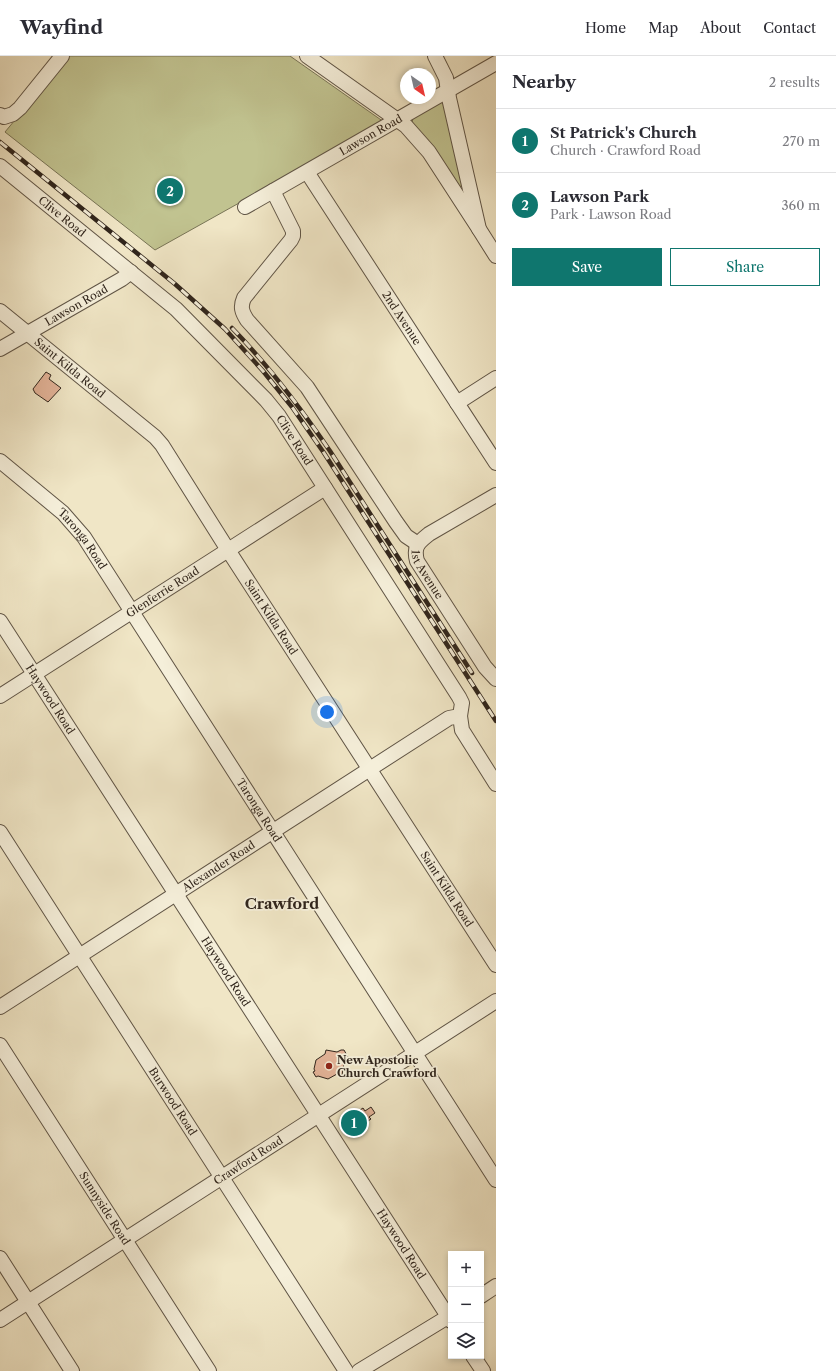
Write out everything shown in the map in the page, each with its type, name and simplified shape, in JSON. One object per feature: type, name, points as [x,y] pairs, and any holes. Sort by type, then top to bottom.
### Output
[{"type":"street","points":[[2,116],[14,114],[20,108],[62,56]]},
{"type":"street","points":[[307,56],[406,126],[428,152],[496,256]]},
{"type":"street","points":[[435,56],[446,78],[479,229]]},
{"type":"street","name":"Lawson Road","points":[[245,207],[496,63]]},
{"type":"street","name":"Clive Road","points":[[0,166],[176,309],[266,400],[279,416],[459,697],[462,703],[460,727],[496,784]]},
{"type":"street","name":"2nd Avenue","points":[[307,172],[496,463]]},
{"type":"street","points":[[455,193],[469,187]]},
{"type":"street","points":[[273,191],[293,231],[293,236],[285,249],[244,298],[241,304],[242,312],[247,320],[307,387],[396,522],[406,536],[418,544]]},
{"type":"street","name":"Lawson Road","points":[[0,349],[122,279],[131,272]]},
{"type":"street","name":"Saint Kilda Road","points":[[0,311],[158,440],[496,965]]},
{"type":"street","points":[[457,403],[496,378]]},
{"type":"street","name":"Taronga Road","points":[[0,461],[53,504],[84,537],[496,1180]]},
{"type":"street","name":"Glenferrie Road","points":[[0,696],[325,488]]},
{"type":"street","name":"1st Avenue","points":[[496,495],[420,540],[416,547],[415,554],[417,561],[485,667],[496,679]]},
{"type":"street","name":"Haywood Road","points":[[0,621],[448,1315]]},
{"type":"street","name":"Alexander Road","points":[[0,1007],[450,718],[460,716]]},
{"type":"street","name":"Burwood Road","points":[[0,832],[346,1371]]},
{"type":"street","name":"Crawford Road","points":[[0,1320],[496,1001]]},
{"type":"street","name":"Sunnyside Road","points":[[0,1045],[209,1371]]},
{"type":"street","points":[[0,1258],[72,1371]]},
{"type":"street","points":[[484,1294],[496,1286]]},
{"type":"street","points":[[359,1371],[448,1319]]},
{"type":"street","points":[[475,1359],[483,1371]]},
{"type":"green space","points":[[68,56],[290,56],[384,122],[155,250],[5,132]]},
{"type":"green space","points":[[442,101],[444,102],[463,185],[459,187],[412,123],[413,118]]},
{"type":"building","points":[[46,372],[51,375],[49,379],[61,388],[48,402],[35,393],[33,389]]},
{"type":"building","name":"New Apostolic Church Crawford","points":[[326,1050],[337,1052],[344,1050],[349,1059],[344,1063],[342,1075],[337,1074],[328,1079],[318,1076],[316,1077],[313,1072],[315,1071],[316,1060],[325,1054]]},
{"type":"building","points":[[371,1107],[375,1113],[369,1117],[371,1119],[359,1127],[362,1131],[354,1137],[347,1131],[342,1122],[363,1108],[365,1111]]},
{"type":"railway","points":[[0,142],[175,284],[225,329],[263,371],[292,407],[324,453],[496,721]]},
{"type":"railway","points":[[232,328],[271,372],[319,435],[472,673]]},
{"type":"place","name":"Lawson Park","points":[[170,191]]},
{"type":"place","name":"New Apostolic Church Crawford","points":[[329,1066]]},
{"type":"place","name":"St Patrick's Church","points":[[354,1123]]},
{"type":"district","name":"Crawford","points":[[282,903]]}]
